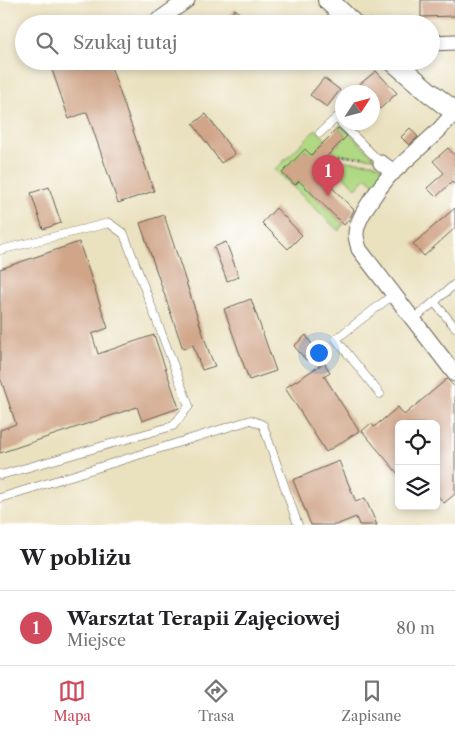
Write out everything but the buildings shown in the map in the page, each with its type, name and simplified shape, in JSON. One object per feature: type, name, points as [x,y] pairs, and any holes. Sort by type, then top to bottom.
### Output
[{"type":"main road","points":[[328,0],[351,15]]},
{"type":"main road","points":[[403,70],[455,112]]},
{"type":"street","points":[[166,15],[187,0]]},
{"type":"street","points":[[440,43],[455,42]]},
{"type":"street","points":[[455,112],[438,131],[387,168],[383,183],[356,227],[355,236],[359,249],[455,374]]},
{"type":"lane","points":[[320,133],[336,118],[387,168]]},
{"type":"lane","points":[[0,250],[109,223],[124,234],[189,406],[174,426],[0,474]]},
{"type":"lane","points":[[413,320],[455,284]]},
{"type":"lane","points":[[380,394],[336,339],[394,294]]},
{"type":"lane","points":[[434,302],[455,327]]},
{"type":"lane","points":[[0,498],[251,420],[263,425],[298,525]]},
{"type":"path","points":[[334,157],[358,159],[387,168]]},
{"type":"path","points":[[328,169],[338,158]]},
{"type":"green space","points":[[316,129],[326,140],[311,155],[305,149],[282,173],[294,185],[299,181],[344,225],[342,225],[339,231],[275,170]]},
{"type":"green space","points":[[341,130],[346,130],[375,158],[338,155],[332,151],[347,136]]},
{"type":"green space","points":[[342,161],[373,163],[385,169],[377,186],[366,177],[356,188],[335,168]]},
{"type":"place","name":"Warsztat Terapii Zajęciowej","points":[[328,196]]}]
